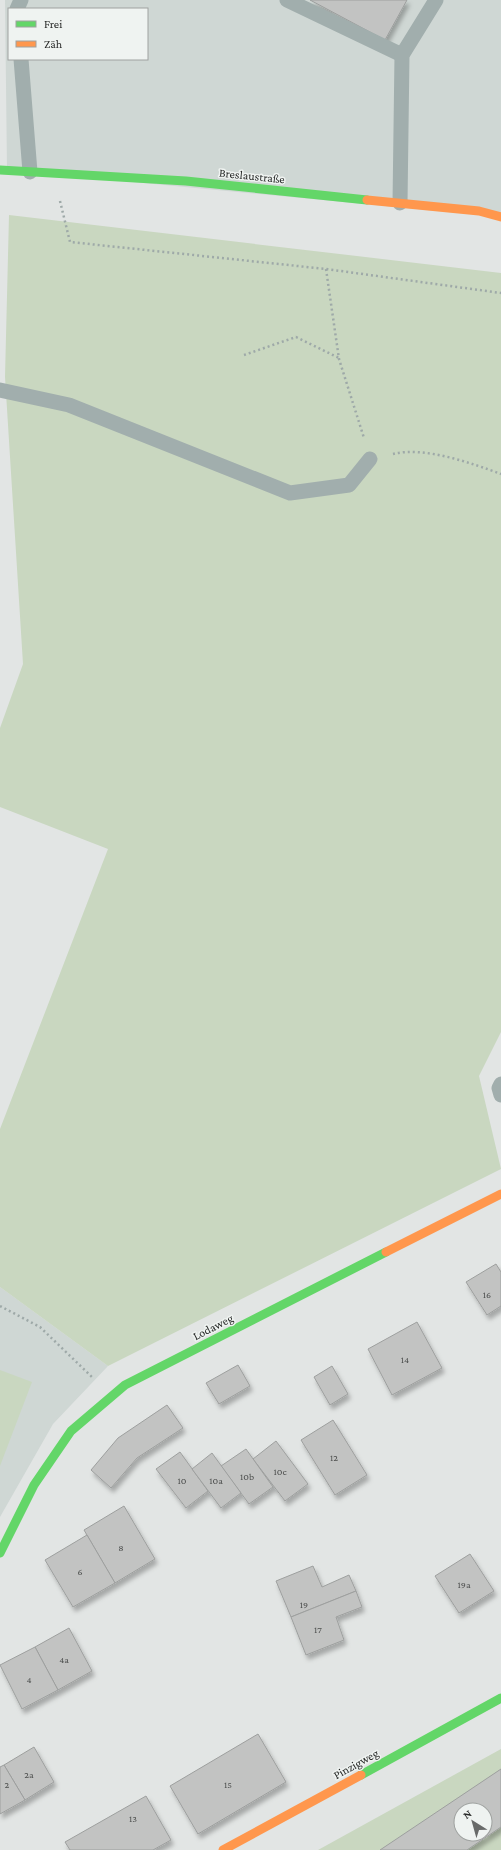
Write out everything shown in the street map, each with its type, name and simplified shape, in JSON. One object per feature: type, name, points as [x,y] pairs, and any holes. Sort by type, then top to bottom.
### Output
[{"type":"street","name":"Breslaustraße","points":[[0,170],[186,181],[479,211],[501,217]]},
{"type":"street","name":"Lodaweg","points":[[0,1553],[34,1485],[71,1431],[125,1385],[501,1194]]},
{"type":"street","name":"Pinzigweg","points":[[223,1850],[501,1698]]},
{"type":"lane","points":[[287,0],[402,55]]},
{"type":"lane","points":[[400,203],[402,55],[436,0]]},
{"type":"lane","points":[[21,60],[30,172]]},
{"type":"lane","points":[[0,390],[69,405],[290,493],[349,485],[370,459]]},
{"type":"lane","points":[[501,1084],[499,1088],[501,1095]]},
{"type":"path","points":[[54,174],[70,242],[326,269],[501,293]]},
{"type":"path","points":[[326,269],[340,359],[370,459],[403,451],[456,458],[501,474]]},
{"type":"path","points":[[244,355],[296,337],[340,359]]},
{"type":"path","points":[[0,1306],[40,1327],[112,1396]]},
{"type":"shaded area","points":[[5,0],[501,0],[501,217],[7,170]]},
{"type":"shaded area","points":[[0,1287],[108,1366],[53,1424],[0,1517]]},
{"type":"green space","points":[[9,215],[501,273],[501,1032],[479,1076],[501,1169],[108,1366],[0,1287],[0,1129],[108,849],[0,807],[0,728],[23,664],[5,377]]},
{"type":"green space","points":[[0,1370],[32,1382],[0,1466]]},
{"type":"green space","points":[[501,1749],[501,1850],[318,1850]]},
{"type":"building","points":[[310,0],[407,0],[385,40]]},
{"type":"building","points":[[496,1264],[501,1272],[501,1306],[487,1315],[466,1282]]},
{"type":"building","points":[[417,1322],[442,1368],[392,1395],[368,1349]]},
{"type":"building","points":[[238,1365],[250,1386],[219,1404],[206,1383]]},
{"type":"building","points":[[332,1366],[348,1394],[330,1405],[314,1377]]},
{"type":"building","points":[[167,1405],[183,1428],[137,1458],[111,1488],[91,1470],[118,1438]]},
{"type":"building","points":[[333,1420],[367,1475],[335,1495],[301,1440]]},
{"type":"building","points":[[276,1441],[308,1484],[285,1501],[253,1459]]},
{"type":"building","points":[[246,1449],[273,1487],[249,1504],[221,1466]]},
{"type":"building","points":[[180,1452],[208,1491],[186,1508],[156,1469]]},
{"type":"building","points":[[212,1453],[241,1493],[221,1508],[192,1469]]},
{"type":"building","points":[[124,1506],[155,1559],[115,1583],[84,1530]]},
{"type":"building","points":[[87,1535],[115,1583],[73,1607],[45,1560]]},
{"type":"building","points":[[470,1554],[494,1591],[459,1613],[435,1576]]},
{"type":"building","points":[[313,1566],[322,1587],[349,1575],[356,1591],[291,1617],[276,1581]]},
{"type":"building","points":[[356,1591],[362,1607],[336,1617],[344,1640],[306,1655],[291,1617]]},
{"type":"building","points":[[69,1628],[92,1671],[58,1690],[35,1647]]},
{"type":"building","points":[[35,1647],[58,1690],[22,1709],[0,1665]]},
{"type":"building","points":[[258,1734],[286,1782],[198,1834],[170,1786]]},
{"type":"building","points":[[34,1747],[54,1782],[25,1800],[4,1765]]},
{"type":"building","points":[[4,1765],[25,1800],[0,1814],[0,1767]]},
{"type":"building","points":[[501,1769],[501,1827],[493,1832],[493,1802],[453,1802],[453,1842],[479,1842],[467,1850],[380,1850]]},
{"type":"building","points":[[146,1796],[171,1840],[153,1850],[70,1850],[65,1842]]},
{"type":"traffic: fast","points":[[0,170],[186,181],[367,200]]},
{"type":"traffic: fast","points":[[0,1553],[34,1485],[71,1431],[125,1385],[386,1252]]},
{"type":"traffic: fast","points":[[361,1775],[501,1698]]},
{"type":"traffic: slow","points":[[367,200],[479,211],[501,217]]},
{"type":"traffic: slow","points":[[386,1252],[501,1194]]},
{"type":"traffic: slow","points":[[223,1850],[361,1775]]}]
